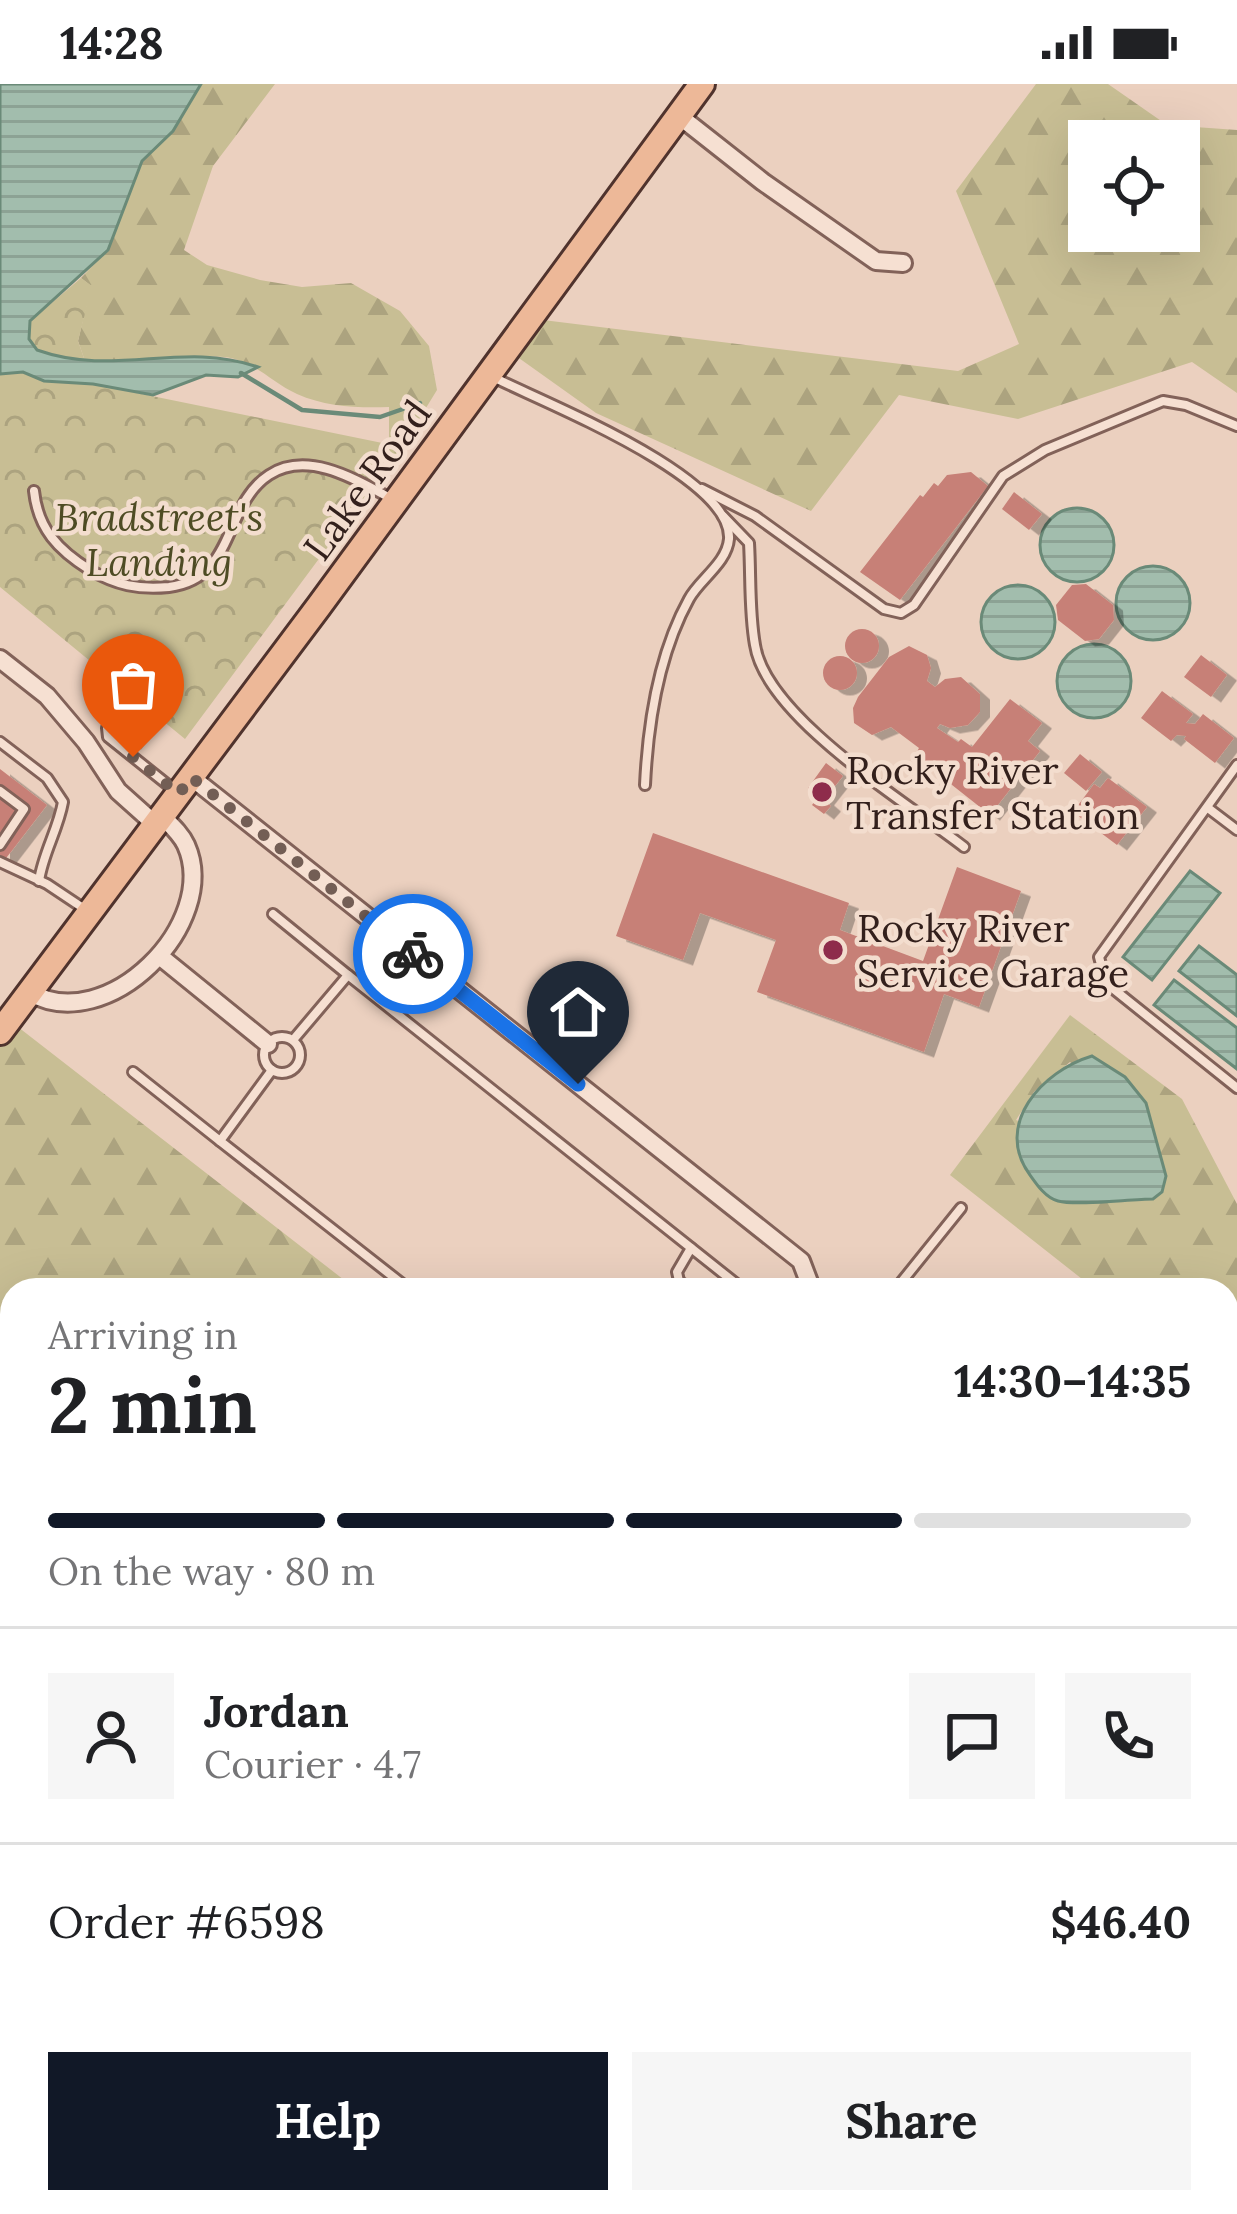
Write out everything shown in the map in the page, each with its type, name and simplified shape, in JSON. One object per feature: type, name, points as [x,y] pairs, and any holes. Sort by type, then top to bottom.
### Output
[{"type":"main road","name":"Lake Road","points":[[0,1032],[701,84]]},
{"type":"street","points":[[678,115],[876,261],[903,263]]},
{"type":"street","points":[[0,659],[46,696],[86,742],[118,791],[185,842],[191,878],[186,904],[162,958],[112,992],[86,1001],[46,1002],[29,992]]},
{"type":"street","points":[[185,785],[801,1261],[808,1278]]},
{"type":"street","points":[[162,958],[268,1044]]},
{"type":"lane","points":[[489,375],[665,462],[702,489],[754,516],[884,609],[902,613],[914,605],[1003,476],[1045,450],[1163,401],[1237,426]]},
{"type":"lane","points":[[34,491],[42,527],[73,559],[115,584],[148,589],[186,585],[202,575],[224,547],[254,491],[269,475],[290,467],[319,466],[396,501]]},
{"type":"lane","points":[[702,489],[749,543],[755,647],[767,682],[807,727],[964,847]]},
{"type":"lane","points":[[644,785],[648,727],[663,667],[690,596],[721,560],[729,538],[722,514]]},
{"type":"lane","points":[[116,716],[107,728],[108,737],[185,785]]},
{"type":"lane","points":[[0,742],[46,778],[63,802],[39,880]]},
{"type":"lane","points":[[1237,765],[1099,957],[1106,983],[1237,1088]]},
{"type":"lane","points":[[0,791],[25,809],[0,845]]},
{"type":"lane","points":[[1208,808],[1237,830]]},
{"type":"lane","points":[[0,862],[88,910]]},
{"type":"lane","points":[[272,914],[729,1278]]},
{"type":"lane","points":[[292,1040],[348,975]]},
{"type":"lane","points":[[279,1037],[292,1040],[300,1053],[297,1065],[288,1072],[272,1070],[265,1059],[268,1044],[279,1037]]},
{"type":"lane","points":[[220,1141],[272,1070]]},
{"type":"lane","points":[[134,1072],[395,1278]]},
{"type":"lane","points":[[905,1278],[961,1208]]},
{"type":"lane","points":[[678,1278],[676,1272],[691,1248]]},
{"type":"green space","points":[[201,84],[275,84],[213,166],[184,250],[207,265],[260,280],[302,287],[351,283],[400,311],[429,346],[437,390],[402,447],[389,439],[389,407],[342,406],[308,398],[235,359],[85,361],[78,341],[91,286],[81,278],[108,250],[142,161],[173,131]]},
{"type":"green space","points":[[1036,84],[1108,84],[1160,120],[1068,120],[1068,252],[1200,252],[1200,127],[1237,130],[1237,393],[1192,362],[1018,419],[899,395],[811,511],[596,413],[516,356],[543,320],[958,371],[1019,344],[956,191]]},
{"type":"green space","name":"Bradstreet's Landing","points":[[81,278],[92,286],[78,341],[93,384],[402,447],[185,739],[0,587],[0,347]]},
{"type":"green space","points":[[0,1013],[342,1278],[0,1278]]},
{"type":"green space","points":[[1070,1015],[1182,1099],[1237,1204],[1237,1278],[1081,1278],[950,1175]],"holes":[[[1070,1062],[1158,1148],[1166,1176],[1016,1120],[1034,1092]]]},
{"type":"shaded area","points":[[0,84],[201,84],[173,131],[142,161],[108,250],[30,321],[29,339],[37,350],[94,361],[202,357],[258,367],[238,377],[206,375],[153,395],[44,381],[23,372],[0,374]]},
{"type":"shaded area","points":[[1077,508],[1103,519],[1114,545],[1103,571],[1077,582],[1051,571],[1040,545],[1051,519]]},
{"type":"shaded area","points":[[1153,566],[1179,577],[1190,603],[1179,629],[1153,640],[1127,629],[1116,603],[1127,577]]},
{"type":"shaded area","points":[[1018,585],[1044,596],[1055,622],[1044,648],[1018,659],[992,648],[981,622],[992,596]]},
{"type":"shaded area","points":[[1094,644],[1120,655],[1131,681],[1120,707],[1094,718],[1068,707],[1057,681],[1068,655]]},
{"type":"shaded area","points":[[1190,871],[1220,893],[1152,980],[1123,957]]},
{"type":"shaded area","points":[[1199,946],[1237,975],[1237,1016],[1179,971]]},
{"type":"shaded area","points":[[1174,980],[1237,1028],[1237,1069],[1154,1005]]},
{"type":"shaded area","points":[[1092,1056],[1125,1077],[1146,1103],[1166,1176],[1162,1192],[1153,1199],[1058,1201],[1039,1187],[1020,1156],[1017,1137],[1028,1102],[1056,1074]]},
{"type":"building","points":[[971,472],[988,486],[900,600],[860,572],[920,495],[947,475]]},
{"type":"building","points":[[1014,492],[1042,514],[1029,530],[1002,509]]},
{"type":"building","points":[[1086,584],[1113,605],[1114,620],[1099,639],[1085,641],[1058,620],[1056,605],[1072,585]]},
{"type":"building","points":[[862,629],[874,634],[879,646],[874,658],[862,663],[850,658],[845,646],[850,634]]},
{"type":"building","points":[[909,646],[927,655],[931,668],[927,681],[935,687],[945,679],[961,677],[980,694],[980,712],[968,725],[950,728],[940,724],[937,728],[958,742],[961,739],[972,747],[1010,699],[1042,723],[1028,741],[1040,751],[990,815],[947,781],[951,775],[915,755],[919,748],[891,727],[872,735],[854,723],[858,697],[889,657]]},
{"type":"building","points":[[1201,655],[1227,675],[1211,697],[1184,677]]},
{"type":"building","points":[[840,656],[852,661],[857,673],[852,685],[840,690],[828,685],[823,673],[828,661]]},
{"type":"building","points":[[1162,691],[1193,714],[1186,723],[1195,724],[1203,714],[1234,738],[1215,763],[1186,736],[1177,735],[1171,741],[1141,718]]},
{"type":"building","points":[[123,692],[153,716],[131,744],[112,729],[123,715],[112,706]]},
{"type":"building","points":[[1080,754],[1102,772],[1086,791],[1064,773]]},
{"type":"building","name":"Rocky River Transfer Station","points":[[826,763],[843,776],[824,800],[831,806],[824,814],[812,805],[818,797],[808,788]]},
{"type":"building","points":[[0,769],[47,805],[0,866]]},
{"type":"building","points":[[1108,778],[1147,807],[1117,845],[1073,812],[1094,784],[1100,788]]},
{"type":"building","name":"Rocky River Service Garage","points":[[653,833],[849,903],[840,930],[923,961],[957,867],[1021,891],[979,1007],[944,994],[924,1052],[757,992],[776,940],[700,913],[683,960],[616,936]]},
{"type":"waterway","points":[[241,373],[302,410],[380,417],[420,403]]},
{"type":"way so far","points":[[133,757],[179,794],[191,777],[413,954]]},
{"type":"place","name":"Rocky River Transfer Station","points":[[822,792]]},
{"type":"place","name":"Rocky River Service Garage","points":[[833,950]]},
{"type":"route","points":[[413,954],[578,1084]]}]
